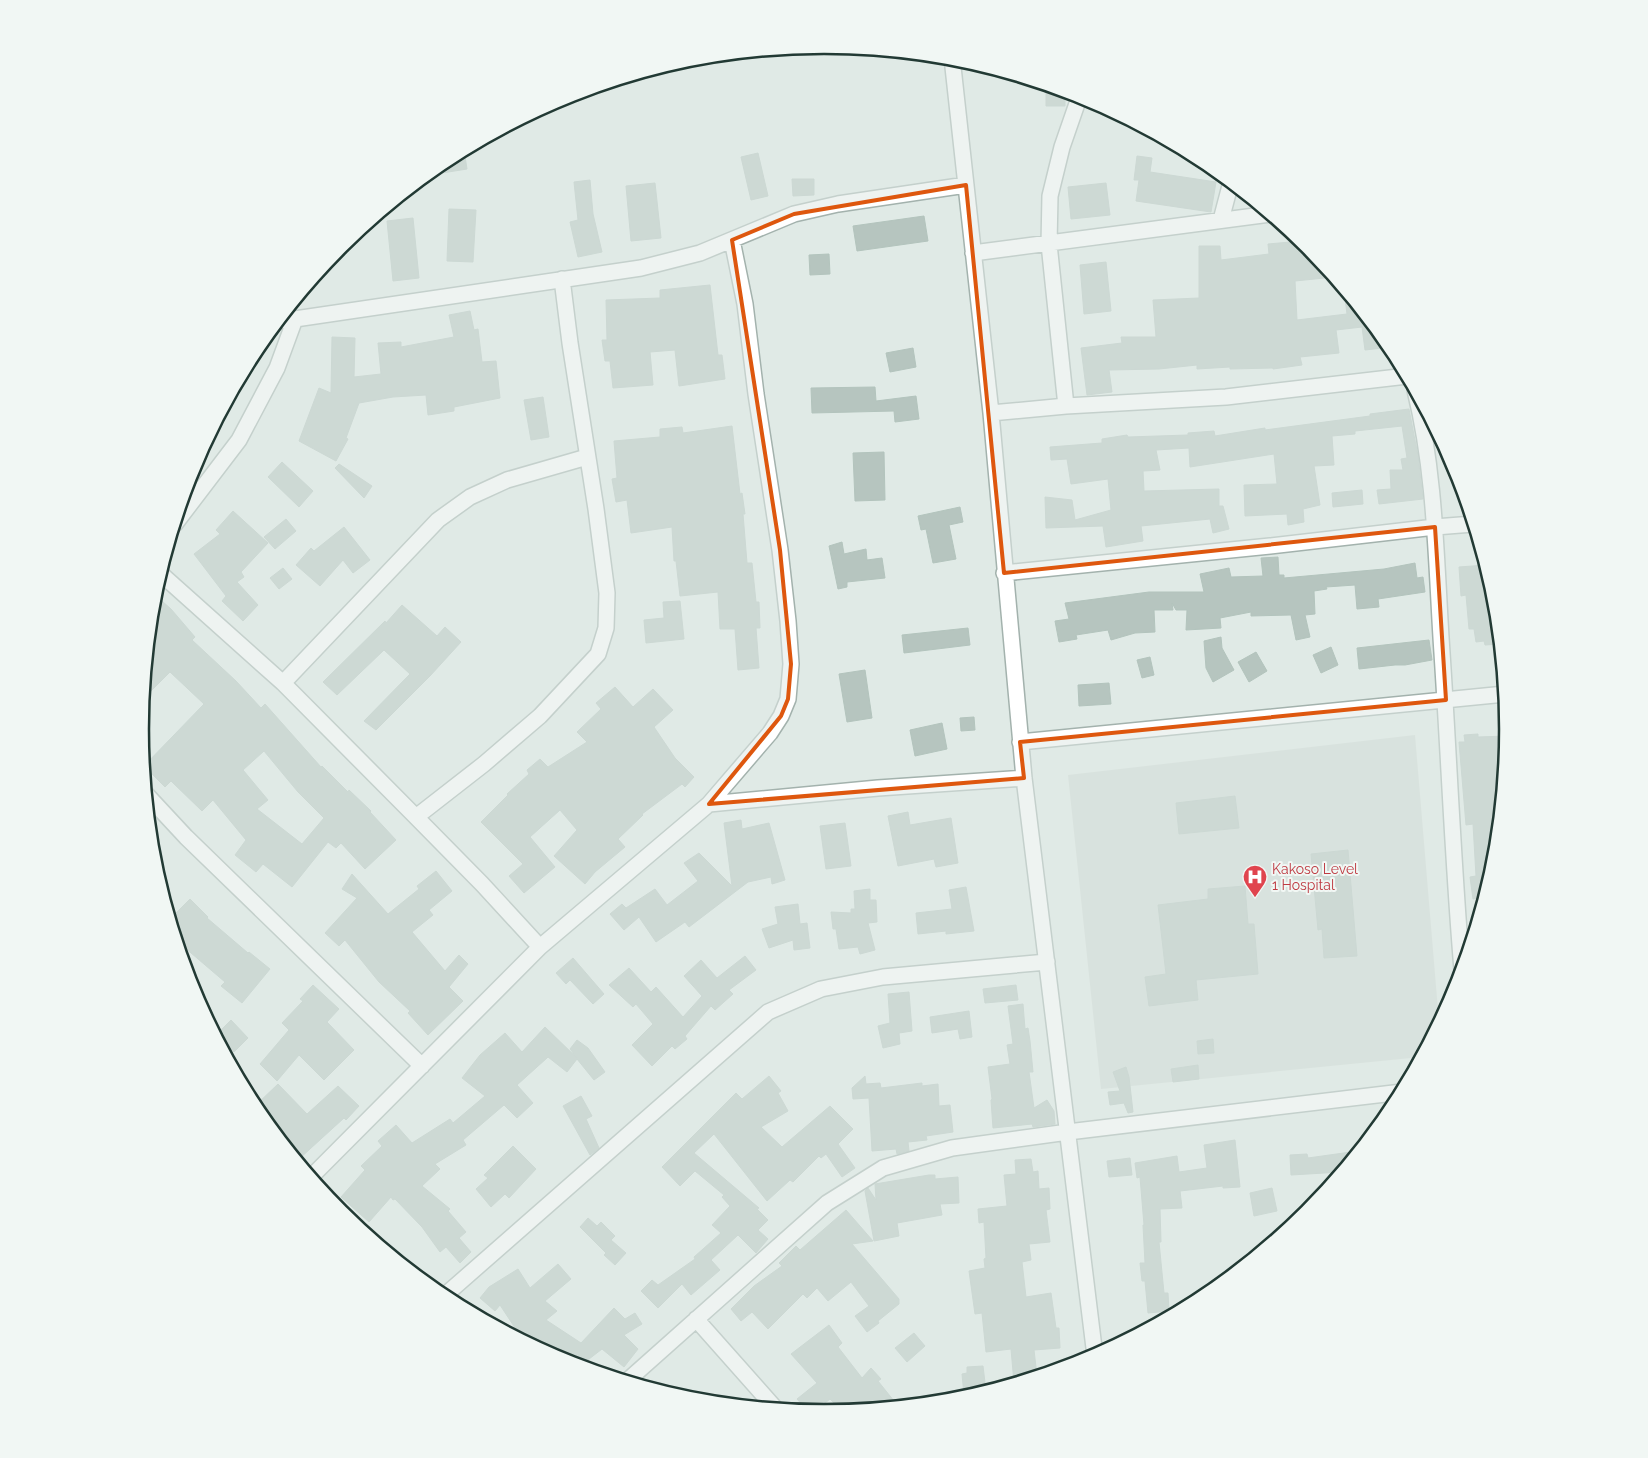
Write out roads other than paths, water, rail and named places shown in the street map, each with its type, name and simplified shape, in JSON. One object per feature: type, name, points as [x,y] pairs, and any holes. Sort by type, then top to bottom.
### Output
[{"type":"street","points":[[953,67],[991,413],[1020,742],[1068,1132],[1084,1280],[1094,1348]]},
{"type":"street","points":[[1066,406],[1049,244],[1050,196],[1062,147],[1077,103]]},
{"type":"street","points":[[287,320],[641,268],[700,253],[794,214],[838,204],[966,186]]},
{"type":"street","points":[[1221,220],[1229,189]]},
{"type":"street","points":[[973,253],[1262,215]]},
{"type":"street","points":[[315,1173],[540,947],[710,804],[770,733],[781,716],[788,699],[791,664],[788,621],[780,550],[756,394],[745,304],[732,240]]},
{"type":"street","points":[[416,817],[484,764],[540,716],[598,654],[606,628],[607,593],[562,279]]},
{"type":"street","points":[[186,510],[239,440],[277,368],[295,319]]},
{"type":"street","points":[[991,413],[1066,406],[1226,397],[1400,377]]},
{"type":"street","points":[[1420,412],[1435,527],[1442,653],[1466,933]]},
{"type":"street","points":[[283,683],[438,520],[470,497],[507,480],[588,457]]},
{"type":"street","points":[[1004,572],[1467,524]]},
{"type":"street","points":[[166,578],[283,683],[482,884],[540,947]]},
{"type":"street","points":[[1020,742],[1498,695]]},
{"type":"street","points":[[710,804],[878,788],[1024,778]]},
{"type":"street","points":[[153,802],[186,837],[422,1066]]},
{"type":"street","points":[[450,1291],[768,1012],[821,989],[883,977],[1047,962]]},
{"type":"street","points":[[633,1376],[828,1203],[883,1168],[952,1148],[1068,1132],[1392,1093]]},
{"type":"street","points":[[696,1319],[770,1402]]},
{"type":"place","name":"Kakoso Level 1 Hospital","points":[[1255,898]]}]
